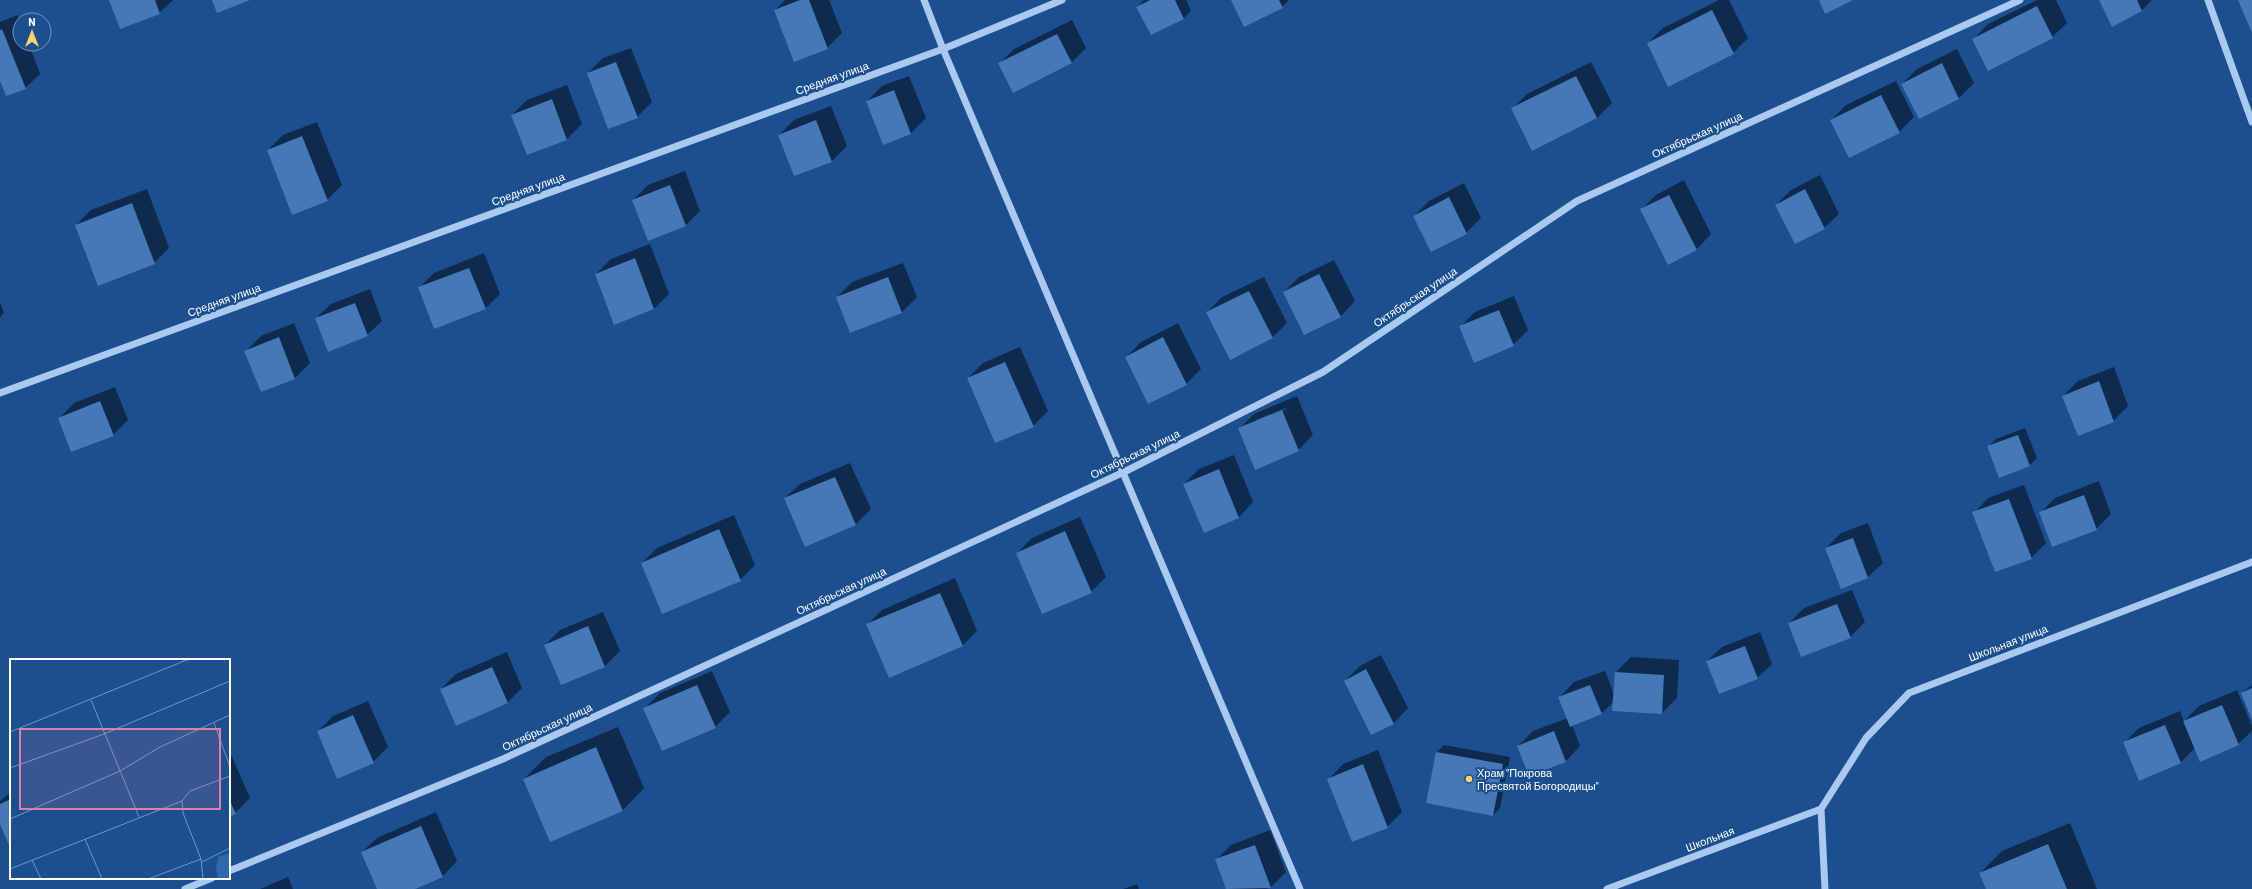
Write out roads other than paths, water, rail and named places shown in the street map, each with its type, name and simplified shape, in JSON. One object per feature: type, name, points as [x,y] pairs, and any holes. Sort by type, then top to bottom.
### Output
[{"type":"street","points":[[924,0],[943,49],[1300,889]]},
{"type":"street","name":"Средняя улица","points":[[0,393],[943,49],[1062,0]]},
{"type":"street","name":"Октябрьская улица","points":[[230,871],[504,759],[1124,472],[1323,372],[1577,201],[2020,0]]},
{"type":"street","points":[[2208,0],[2252,122]]},
{"type":"street","name":"Школьная улица","points":[[1821,809],[1866,738],[1909,693],[2252,562]]},
{"type":"street","points":[[1821,809],[1826,889]]},
{"type":"street","name":"Школьная","points":[[1607,889],[1821,809]]},
{"type":"street","points":[[185,889],[210,879]]},
{"type":"place","name":"Храм \"Покрова Пресвятой Богородицы\"","points":[[1469,779]]}]
